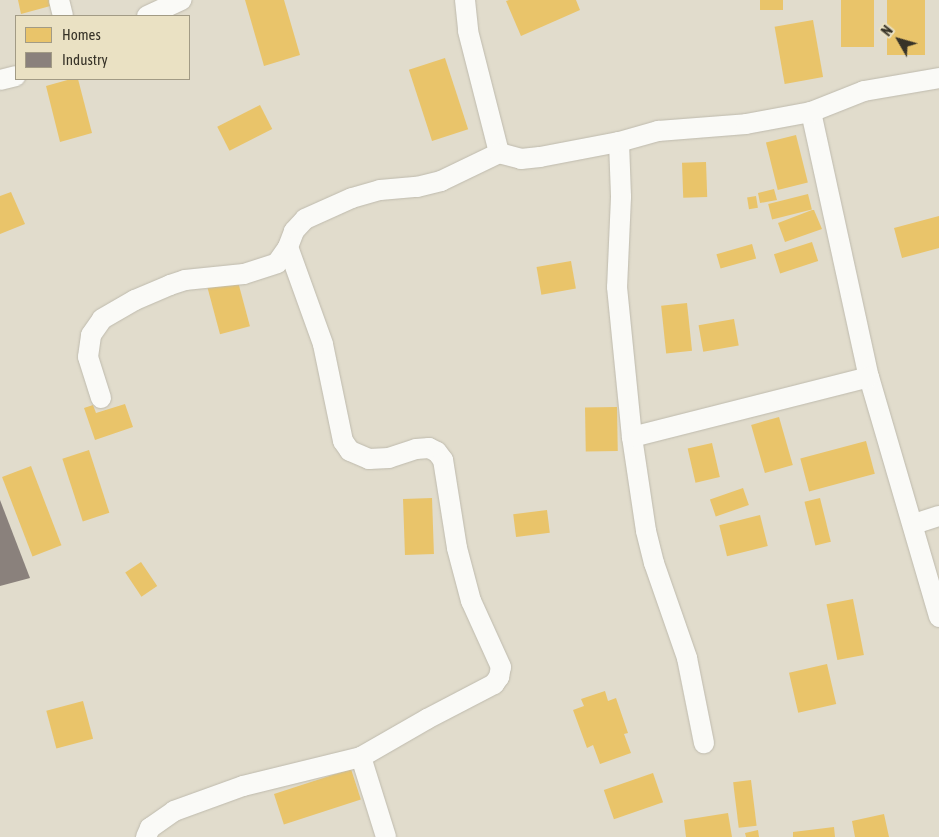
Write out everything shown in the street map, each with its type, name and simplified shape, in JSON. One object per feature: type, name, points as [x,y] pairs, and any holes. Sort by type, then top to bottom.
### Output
[{"type":"street","points":[[59,0],[63,15]]},
{"type":"street","points":[[149,15],[182,0]]},
{"type":"street","points":[[466,0],[468,31],[498,153]]},
{"type":"street","points":[[0,80],[15,76]]},
{"type":"street","points":[[101,398],[88,357],[91,335],[102,319],[134,300],[170,284],[185,280],[244,274],[277,263],[288,247],[294,231],[305,219],[326,208],[366,193],[417,187],[441,181],[498,153],[520,159],[619,142],[658,131],[746,124],[811,112],[864,91],[939,78]]},
{"type":"street","points":[[811,112],[870,377],[914,524],[939,617]]},
{"type":"street","points":[[619,142],[621,197],[617,287],[632,437],[646,531],[654,562],[687,658],[704,743]]},
{"type":"street","points":[[146,837],[150,828],[174,811],[243,786],[361,757],[494,684],[500,677],[501,667],[471,601],[457,548],[443,460],[437,452],[429,448],[416,449],[389,458],[369,458],[350,451],[343,441],[323,344],[288,247]]},
{"type":"street","points":[[632,437],[870,377]]},
{"type":"street","points":[[914,524],[939,516]]},
{"type":"street","points":[[361,757],[386,837]]},
{"type":"building: Homes","points":[[18,0],[53,0],[54,5],[21,14]]},
{"type":"building: Homes","points":[[245,0],[284,0],[300,55],[264,66]]},
{"type":"building: Homes","points":[[576,0],[580,10],[521,36],[506,1]]},
{"type":"building: Homes","points":[[760,0],[783,0],[783,10],[760,10]]},
{"type":"building: Homes","points":[[841,0],[874,0],[874,47],[841,47]]},
{"type":"building: Homes","points":[[887,0],[925,0],[925,55],[887,55]]},
{"type":"building: Homes","points":[[813,20],[823,77],[785,84],[775,27]]},
{"type":"building: Homes","points":[[445,58],[468,129],[432,141],[409,70]]},
{"type":"building: Homes","points":[[67,80],[78,80],[92,133],[60,142],[46,86]]},
{"type":"building: Homes","points":[[260,105],[272,129],[229,151],[217,127]]},
{"type":"building: Homes","points":[[796,135],[808,183],[778,190],[766,142]]},
{"type":"building: Homes","points":[[706,162],[707,197],[683,198],[682,163]]},
{"type":"building: Homes","points":[[774,189],[777,200],[760,203],[758,193]]},
{"type":"building: Homes","points":[[11,192],[25,224],[0,234],[0,196]]},
{"type":"building: Homes","points":[[808,194],[812,210],[772,219],[768,204]]},
{"type":"building: Homes","points":[[756,196],[758,208],[749,209],[747,197]]},
{"type":"building: Homes","points":[[814,210],[822,229],[785,242],[778,223]]},
{"type":"building: Homes","points":[[939,216],[939,248],[902,258],[894,228]]},
{"type":"building: Homes","points":[[812,242],[818,261],[780,273],[774,254]]},
{"type":"building: Homes","points":[[752,244],[756,258],[721,269],[716,254]]},
{"type":"building: Homes","points":[[571,261],[576,289],[541,295],[537,267]]},
{"type":"building: Homes","points":[[237,278],[250,326],[220,334],[207,286]]},
{"type":"building: Homes","points":[[687,303],[692,351],[666,353],[661,306]]},
{"type":"building: Homes","points":[[734,319],[739,346],[703,352],[699,325]]},
{"type":"building: Homes","points":[[125,404],[133,427],[95,440],[84,408],[93,405],[96,413]]},
{"type":"building: Homes","points":[[617,407],[618,451],[586,452],[585,408]]},
{"type":"building: Homes","points":[[779,417],[793,465],[765,473],[751,425]]},
{"type":"building: Homes","points":[[866,441],[875,474],[809,491],[800,459]]},
{"type":"building: Homes","points":[[712,443],[720,477],[696,483],[688,449]]},
{"type":"building: Homes","points":[[89,450],[109,513],[83,521],[62,459]]},
{"type":"building: Homes","points":[[31,466],[61,545],[33,556],[2,477]]},
{"type":"building: Homes","points":[[743,488],[749,505],[716,516],[710,499]]},
{"type":"building: Homes","points":[[432,498],[434,554],[405,555],[403,499]]},
{"type":"building: Homes","points":[[820,498],[831,542],[815,546],[804,502]]},
{"type":"building: Homes","points":[[547,510],[550,533],[516,537],[513,514]]},
{"type":"building: Homes","points":[[760,515],[768,546],[727,556],[719,525]]},
{"type":"building: Homes","points":[[141,562],[157,586],[141,597],[125,573]]},
{"type":"building: Homes","points":[[853,599],[864,655],[837,660],[826,604]]},
{"type":"building: Homes","points":[[827,664],[836,704],[798,713],[789,673]]},
{"type":"building: Homes","points":[[605,691],[608,701],[616,698],[628,733],[624,734],[631,753],[600,764],[593,745],[587,748],[573,710],[584,706],[581,699]]},
{"type":"building: Homes","points":[[83,701],[93,739],[56,749],[46,711]]},
{"type":"building: Homes","points":[[351,769],[361,799],[284,824],[274,794]]},
{"type":"building: Homes","points":[[653,773],[663,802],[614,819],[604,790]]},
{"type":"building: Homes","points":[[751,780],[757,826],[739,828],[733,782]]},
{"type":"building: Homes","points":[[728,813],[732,837],[686,837],[684,820]]},
{"type":"building: Homes","points":[[884,814],[889,837],[855,837],[852,821]]},
{"type":"building: Homes","points":[[834,827],[835,837],[793,837],[793,832]]},
{"type":"building: Homes","points":[[758,830],[759,837],[746,837],[745,833]]},
{"type":"building: Industry","points":[[0,500],[30,578],[0,586]]}]
